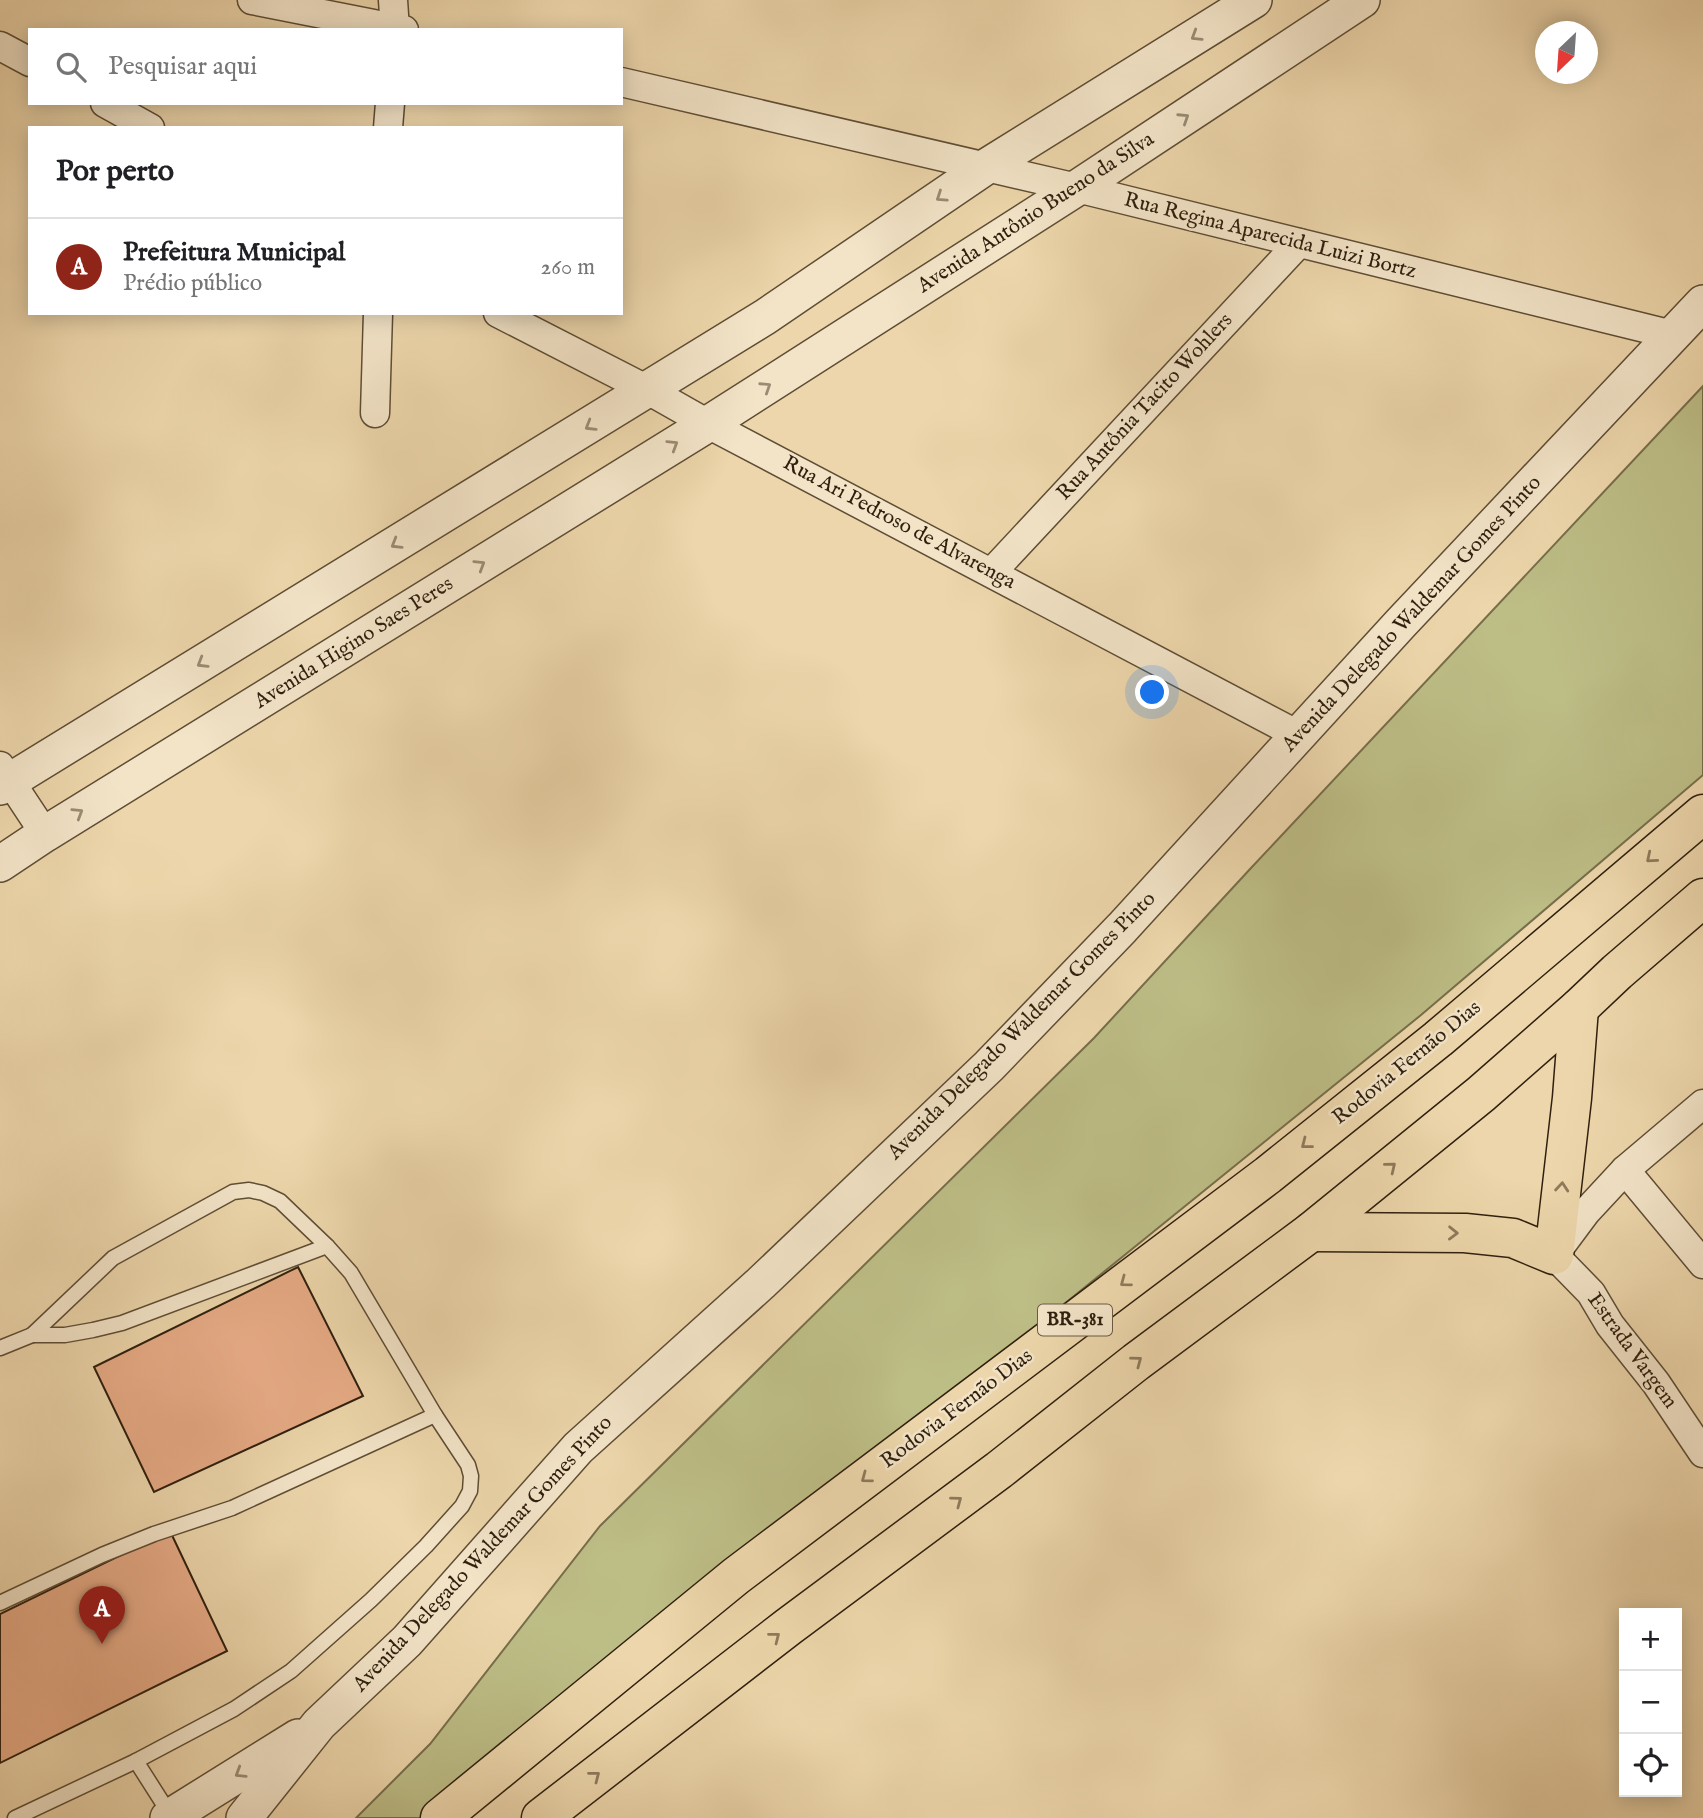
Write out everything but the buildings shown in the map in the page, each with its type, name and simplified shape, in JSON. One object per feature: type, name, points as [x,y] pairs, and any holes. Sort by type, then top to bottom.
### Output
[{"type":"highway","name":"Rodovia Fernão Dias","points":[[440,1818],[736,1576],[1310,1141],[1438,1039],[1703,814]]},
{"type":"highway","points":[[541,1818],[788,1627],[999,1470],[1136,1362],[1311,1232],[1481,1094],[1703,898]]},
{"type":"highway","points":[[1311,1232],[1465,1233],[1513,1238],[1553,1255],[1572,1098],[1579,1008]]},
{"type":"street","points":[[253,0],[397,22]]},
{"type":"street","points":[[45,834],[3,778],[648,390],[765,317],[984,168],[1254,0]]},
{"type":"street","name":"Avenida Antônio Bueno da Silva","points":[[708,424],[1076,188],[1362,0]]},
{"type":"street","points":[[0,46],[28,61]]},
{"type":"street","name":"Rua Regina Aparecida Luizi Bortz","points":[[623,82],[1076,188],[1673,335]]},
{"type":"street","points":[[109,105],[146,126]]},
{"type":"street","points":[[388,126],[390,105]]},
{"type":"street","name":"Rua Antônia Tacito Wohlers","points":[[992,572],[1299,243]]},
{"type":"street","name":"Avenida Delegado Waldemar Gomes Pinto","points":[[318,1724],[407,1641],[578,1448],[761,1283],[989,1066],[1122,928],[1401,623],[1703,303]]},
{"type":"street","points":[[375,413],[378,315]]},
{"type":"street","name":"Rua Ari Pedroso de Alvarenga","points":[[502,315],[1298,735]]},
{"type":"street","name":"Avenida Higino Saes Peres","points":[[0,864],[708,424]]},
{"type":"street","points":[[1553,1255],[1586,1212],[1625,1170],[1703,1104]]},
{"type":"street","points":[[1625,1170],[1703,1264]]},
{"type":"street","name":"Estrada Vargem","points":[[1553,1255],[1591,1293],[1611,1325],[1656,1382],[1703,1453]]},
{"type":"street","points":[[170,1817],[318,1724]]},
{"type":"street","points":[[244,1818],[318,1724]]},
{"type":"lane","points":[[0,1348],[32,1335],[113,1258],[233,1192],[256,1192],[280,1201],[351,1273],[435,1415],[468,1465],[471,1476],[470,1491],[462,1506],[426,1546],[371,1600],[291,1671],[234,1709],[136,1761],[15,1818]]},
{"type":"lane","points":[[32,1335],[65,1335],[122,1323],[327,1246]]},
{"type":"lane","points":[[0,1603],[144,1538],[232,1508],[435,1415]]},
{"type":"lane","points":[[136,1761],[170,1817]]},
{"type":"green space","points":[[1703,386],[1703,775],[1421,1015],[595,1684],[435,1818],[356,1818],[430,1744],[600,1526],[1094,1038]]},
{"type":"place","name":"Prefeitura Municipal","points":[[102,1644]]}]
